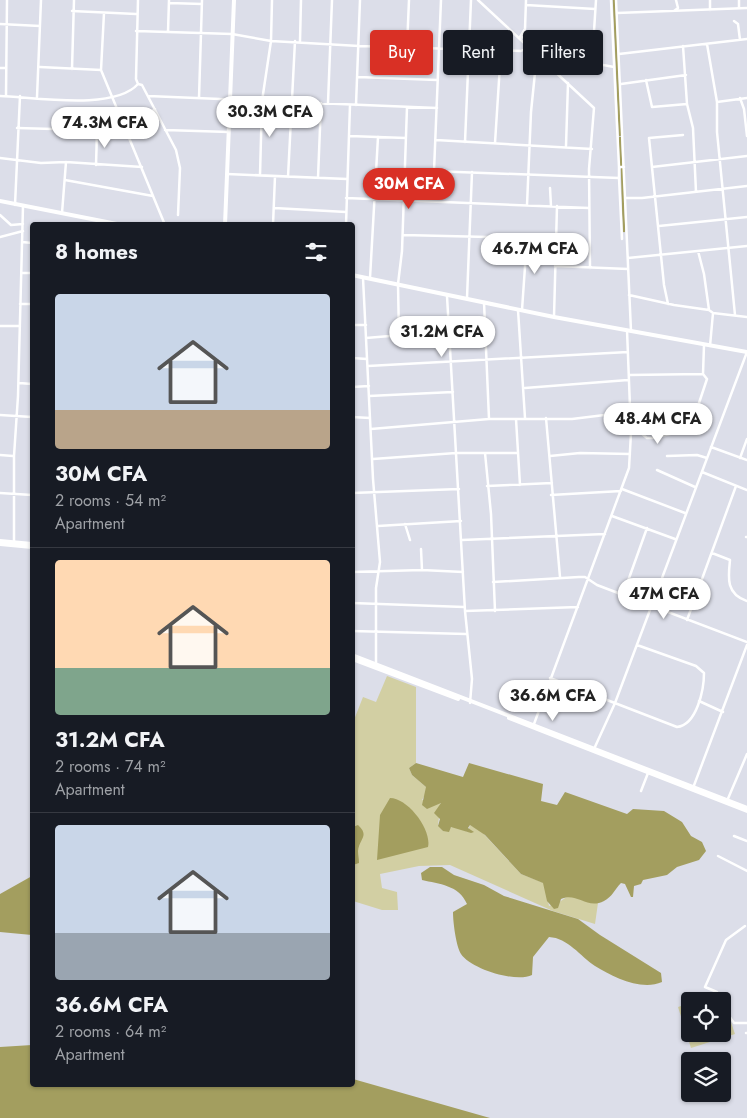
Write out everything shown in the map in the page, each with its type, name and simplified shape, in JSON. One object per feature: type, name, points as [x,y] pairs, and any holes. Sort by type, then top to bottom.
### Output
[{"type":"main road","points":[[225,222],[234,0]]},
{"type":"main road","points":[[0,201],[102,222]]},
{"type":"main road","points":[[355,276],[554,317],[747,352]]},
{"type":"main road","points":[[0,543],[14,542],[30,546]]},
{"type":"main road","points":[[0,543],[30,546]]},
{"type":"main road","points":[[355,658],[376,664],[747,810]]},
{"type":"main road","points":[[355,658],[534,724],[648,774],[727,802]]},
{"type":"street","points":[[6,96],[5,68],[8,0]]},
{"type":"street","points":[[37,97],[40,67],[41,0]]},
{"type":"street","points":[[72,69],[72,11],[74,0]]},
{"type":"street","points":[[138,0],[135,72],[138,84],[142,85],[179,159],[178,215]]},
{"type":"street","points":[[199,98],[202,0]]},
{"type":"street","points":[[260,175],[262,101],[271,41],[272,0]]},
{"type":"street","points":[[300,42],[301,0]]},
{"type":"street","points":[[328,103],[332,0]]},
{"type":"street","points":[[356,105],[360,0]]},
{"type":"street","points":[[408,30],[409,0]]},
{"type":"street","points":[[434,171],[441,0]]},
{"type":"street","points":[[469,30],[471,0]]},
{"type":"street","points":[[478,0],[523,41]]},
{"type":"street","points":[[520,38],[525,28],[526,0]]},
{"type":"street","points":[[594,30],[596,0]]},
{"type":"street","points":[[611,0],[622,239]]},
{"type":"street","points":[[534,724],[629,468],[631,433],[628,380],[628,258],[616,0]]},
{"type":"street","points":[[673,12],[678,8],[676,0]]},
{"type":"street","points":[[710,0],[710,10]]},
{"type":"street","points":[[739,0],[739,8]]},
{"type":"street","points":[[168,32],[169,1],[202,4]]},
{"type":"street","points":[[526,4],[595,8]]},
{"type":"street","points":[[617,13],[747,8]]},
{"type":"street","points":[[72,11],[136,14]]},
{"type":"street","points":[[104,13],[102,70],[111,98],[142,167],[163,222]]},
{"type":"street","points":[[734,21],[738,24],[740,40]]},
{"type":"street","points":[[0,24],[40,26]]},
{"type":"street","points":[[136,31],[232,34],[271,41],[370,46]]},
{"type":"street","points":[[619,54],[747,39]]},
{"type":"street","points":[[288,177],[295,42]]},
{"type":"street","points":[[707,44],[717,102],[715,107],[735,314]]},
{"type":"street","points":[[684,46],[688,104],[693,128],[696,192]]},
{"type":"street","points":[[433,48],[443,48]]},
{"type":"street","points":[[603,65],[614,67]]},
{"type":"street","points":[[40,67],[102,70]]},
{"type":"street","points":[[0,68],[5,68]]},
{"type":"street","points":[[465,142],[467,75]]},
{"type":"street","points":[[495,143],[499,75]]},
{"type":"street","points":[[527,205],[529,144],[535,75]]},
{"type":"street","points":[[560,75],[594,108],[589,208],[590,268]]},
{"type":"street","points":[[621,84],[686,75]]},
{"type":"street","points":[[358,77],[437,80]]},
{"type":"street","points":[[646,80],[652,107],[688,104]]},
{"type":"street","points":[[566,146],[568,83]]},
{"type":"street","points":[[0,96],[111,98],[138,84]]},
{"type":"street","points":[[15,204],[17,128],[20,96]]},
{"type":"street","points":[[148,96],[437,108]]},
{"type":"street","points":[[740,98],[744,109],[747,136]]},
{"type":"street","points":[[717,102],[747,98]]},
{"type":"street","points":[[318,178],[321,104]]},
{"type":"street","points":[[346,222],[350,105]]},
{"type":"street","points":[[399,336],[398,284],[404,201],[407,107]]},
{"type":"street","points":[[17,128],[97,132],[126,131],[155,109]]},
{"type":"street","points":[[165,130],[229,132]]},
{"type":"street","points":[[96,164],[97,132]]},
{"type":"street","points":[[668,304],[649,138],[683,135]]},
{"type":"street","points":[[349,136],[406,138]]},
{"type":"street","points":[[370,278],[376,199],[378,137]]},
{"type":"street","points":[[436,140],[592,149]]},
{"type":"street","points":[[652,166],[747,156]]},
{"type":"street","points":[[0,158],[17,161],[142,167]]},
{"type":"street","points":[[62,213],[66,162]]},
{"type":"street","points":[[619,166],[624,167]]},
{"type":"street","points":[[405,170],[619,178]]},
{"type":"street","points":[[467,298],[472,172]]},
{"type":"street","points":[[227,174],[347,180]]},
{"type":"street","points":[[273,222],[275,176]]},
{"type":"street","points":[[65,180],[153,196]]},
{"type":"street","points":[[625,198],[655,197],[747,186]]},
{"type":"street","points":[[550,188],[551,206]]},
{"type":"street","points":[[346,198],[589,208]]},
{"type":"street","points":[[14,542],[15,416],[19,383],[23,206]]},
{"type":"street","points":[[554,317],[557,206]]},
{"type":"street","points":[[274,208],[346,212]]},
{"type":"street","points":[[0,215],[11,224],[23,224]]},
{"type":"street","points":[[659,226],[747,217]]},
{"type":"street","points":[[0,237],[23,231]]},
{"type":"street","points":[[402,235],[527,238],[520,309],[525,418]]},
{"type":"street","points":[[22,242],[30,243]]},
{"type":"street","points":[[628,258],[747,246]]},
{"type":"street","points":[[698,252],[704,274],[708,310]]},
{"type":"street","points":[[555,266],[628,269]]},
{"type":"street","points":[[22,273],[30,273]]},
{"type":"street","points":[[363,277],[374,492],[378,526],[376,604],[378,631],[376,664]]},
{"type":"street","points":[[446,294],[461,521],[464,609],[472,679],[470,702]]},
{"type":"street","points":[[629,295],[668,304],[708,310],[713,313],[735,314],[747,317]]},
{"type":"street","points":[[484,302],[489,419]]},
{"type":"street","points":[[20,304],[30,304]]},
{"type":"street","points":[[710,346],[713,313]]},
{"type":"street","points":[[355,325],[366,325]]},
{"type":"street","points":[[0,326],[20,326]]},
{"type":"street","points":[[366,338],[449,331]]},
{"type":"street","points":[[631,433],[641,433],[647,438],[652,438],[701,427],[699,403],[707,379],[703,374],[704,345]]},
{"type":"street","points":[[368,366],[628,352]]},
{"type":"street","points":[[594,751],[615,702],[675,539],[730,402],[747,352]]},
{"type":"street","points":[[355,358],[367,359]]},
{"type":"street","points":[[629,375],[703,374]]},
{"type":"street","points":[[525,388],[628,380]]},
{"type":"street","points":[[19,383],[30,384]]},
{"type":"street","points":[[355,387],[369,386]]},
{"type":"street","points":[[369,396],[453,392]]},
{"type":"street","points":[[372,428],[489,419],[580,418],[629,412]]},
{"type":"street","points":[[0,415],[30,417]]},
{"type":"street","points":[[355,417],[370,418]]},
{"type":"street","points":[[516,418],[520,484]]},
{"type":"street","points":[[546,418],[560,577]]},
{"type":"street","points":[[740,458],[747,439]]},
{"type":"street","points":[[711,447],[747,460]]},
{"type":"street","points":[[373,459],[456,453],[517,453]]},
{"type":"street","points":[[550,456],[580,453],[630,454]]},
{"type":"street","points":[[485,454],[495,611]]},
{"type":"street","points":[[0,455],[14,456]]},
{"type":"street","points":[[667,456],[696,455],[707,458]]},
{"type":"street","points":[[658,470],[695,487]]},
{"type":"street","points":[[702,472],[747,490]]},
{"type":"street","points":[[487,486],[552,483]]},
{"type":"street","points":[[687,620],[736,486]]},
{"type":"street","points":[[355,493],[458,489]]},
{"type":"street","points":[[552,495],[621,490],[685,513]]},
{"type":"street","points":[[0,493],[30,495]]},
{"type":"street","points":[[612,516],[675,539]]},
{"type":"street","points":[[378,526],[461,521]]},
{"type":"street","points":[[405,524],[410,540]]},
{"type":"street","points":[[623,595],[647,528]]},
{"type":"street","points":[[462,540],[492,541],[605,534]]},
{"type":"street","points":[[421,549],[422,570]]},
{"type":"street","points":[[712,553],[730,560],[727,575],[730,588],[747,601]]},
{"type":"street","points":[[355,572],[378,573],[422,570],[463,572]]},
{"type":"street","points":[[494,582],[585,577],[587,581],[747,644],[693,788]]},
{"type":"street","points":[[355,604],[495,611],[578,607]]},
{"type":"street","points":[[355,631],[466,634]]},
{"type":"street","points":[[550,678],[680,728],[689,722],[699,701],[704,673],[696,666],[636,645]]},
{"type":"street","points":[[699,701],[723,712]]},
{"type":"street","points":[[727,802],[747,754]]},
{"type":"street","points":[[641,791],[648,774]]},
{"type":"street","points":[[734,836],[747,841]]},
{"type":"street","points":[[718,856],[747,871]]},
{"type":"street","points":[[717,992],[705,987],[726,940],[745,926]]},
{"type":"street","points":[[731,1019],[734,1023],[747,1024]]},
{"type":"shaded area","points":[[387,676],[416,687],[416,763],[409,768],[412,775],[426,787],[426,793],[422,800],[441,802],[438,825],[443,831],[454,826],[468,832],[470,825],[480,830],[521,874],[544,883],[549,906],[558,903],[568,896],[598,903],[595,924],[553,911],[450,865],[419,866],[380,874],[382,888],[397,892],[398,910],[382,910],[355,902],[355,717],[363,697],[376,702]]},
{"type":"shaded area","points":[[416,763],[463,777],[469,763],[543,784],[541,801],[557,805],[565,792],[627,814],[633,809],[664,811],[682,822],[691,836],[702,842],[706,851],[699,860],[677,867],[667,875],[643,880],[641,884],[634,886],[633,897],[631,897],[625,884],[621,883],[604,901],[592,904],[567,897],[561,899],[558,908],[554,909],[547,901],[543,883],[521,874],[485,835],[470,825],[468,828],[474,832],[471,833],[451,827],[449,832],[443,831],[438,826],[440,819],[434,813],[441,803],[427,809],[422,805],[426,787],[412,775],[409,768]]},
{"type":"shaded area","points":[[390,798],[404,803],[417,816],[426,832],[428,847],[377,860],[380,815]]},
{"type":"shaded area","points":[[358,825],[364,835],[358,851],[359,863],[355,864],[355,826]]},
{"type":"shaded area","points":[[430,867],[442,867],[454,875],[484,885],[504,896],[578,919],[661,973],[662,982],[645,985],[619,978],[595,966],[568,944],[549,937],[533,957],[532,975],[525,977],[505,976],[474,965],[461,954],[454,928],[453,912],[467,904],[454,889],[442,884],[422,880],[421,873]]},
{"type":"shaded area","points":[[30,877],[30,935],[0,932],[0,894]]},
{"type":"shaded area","points":[[681,1006],[681,1016],[678,1007]]},
{"type":"shaded area","points":[[731,1022],[735,1034],[731,1035]]},
{"type":"shaded area","points":[[689,1042],[710,1042],[691,1048]]},
{"type":"shaded area","points":[[30,1045],[30,1087],[355,1087],[355,1080],[490,1118],[0,1118],[0,1047]]},
{"type":"waterway","points":[[614,0],[620,135]]},
{"type":"waterway","points":[[620,138],[621,165]]},
{"type":"waterway","points":[[622,169],[624,231]]}]
